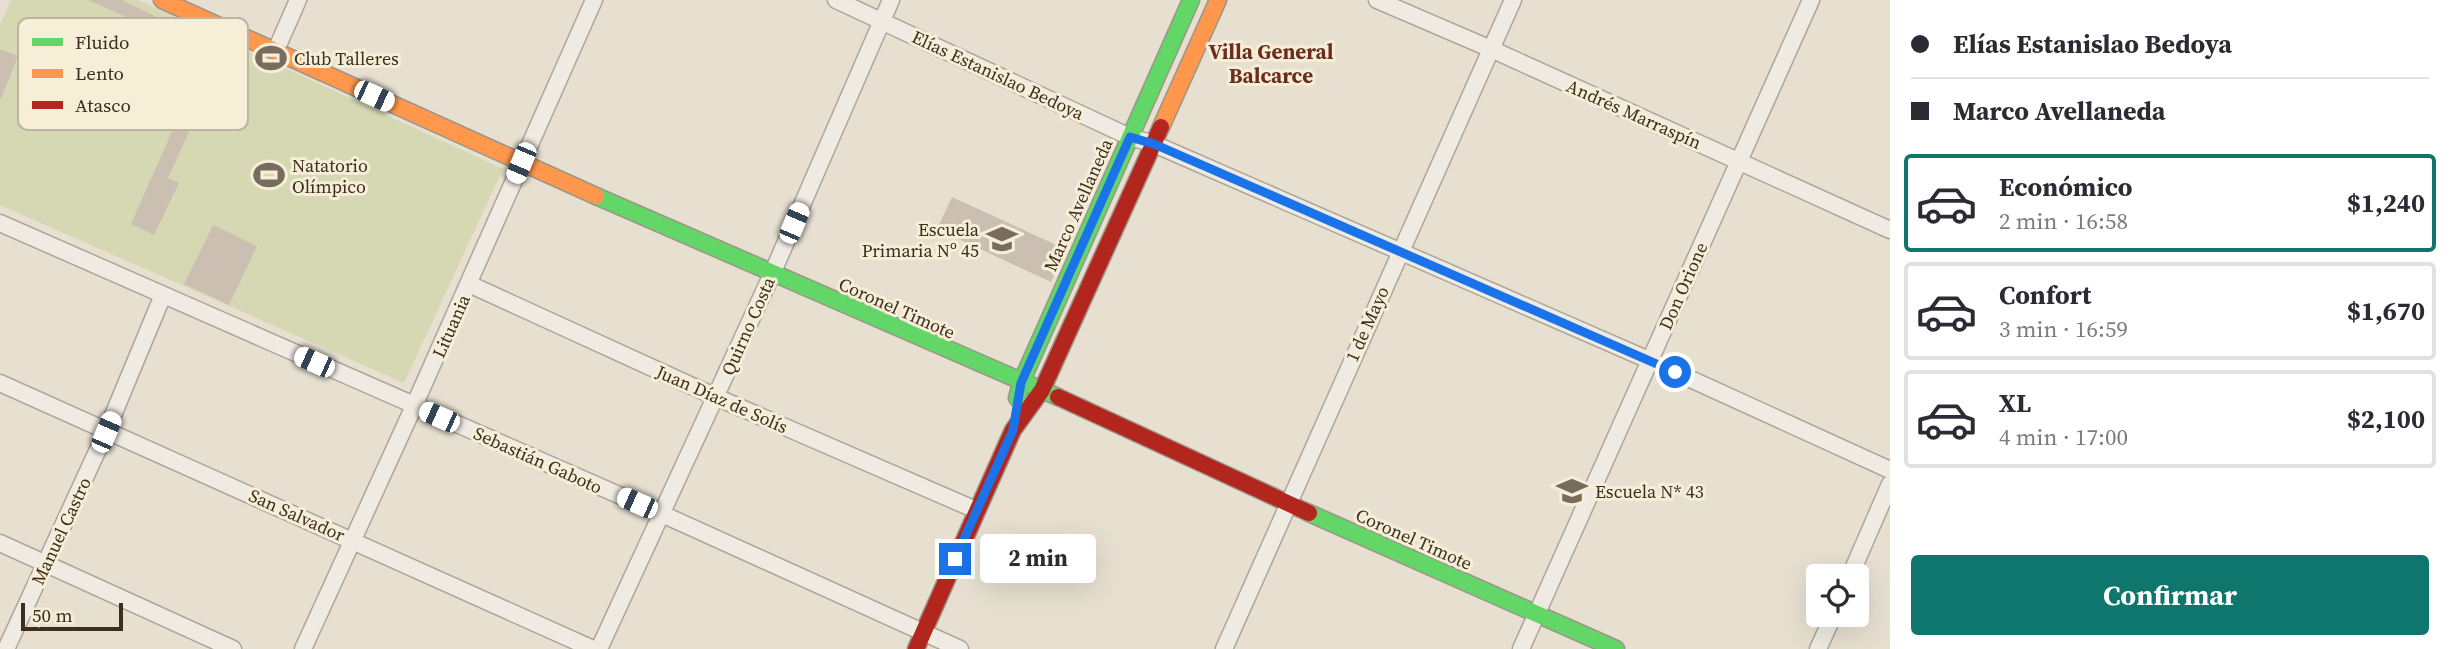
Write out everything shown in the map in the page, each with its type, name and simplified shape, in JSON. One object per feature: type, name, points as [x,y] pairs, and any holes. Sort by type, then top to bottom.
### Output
[{"type":"street","name":"Coronel Timote","points":[[162,0],[203,18]]},
{"type":"street","points":[[276,50],[298,0]]},
{"type":"street","name":"Lituania","points":[[303,649],[354,541],[594,0]]},
{"type":"street","name":"Elías Estanislao Bedoya","points":[[836,0],[1130,137],[1154,144],[1400,251],[1890,470]]},
{"type":"street","name":"Quirno Costa","points":[[599,649],[772,274],[891,0]]},
{"type":"street","name":"Marco Avellaneda","points":[[1013,430],[1021,383],[1191,0]]},
{"type":"street","name":"Marco Avellaneda","points":[[916,649],[1013,430],[1042,390],[1218,0]]},
{"type":"street","name":"Andrés Marraspín","points":[[1377,0],[1890,230]]},
{"type":"street","name":"1 de Mayo","points":[[1224,649],[1513,0]]},
{"type":"street","name":"Don Orione","points":[[1521,649],[1811,0]]},
{"type":"street","name":"Coronel Timote","points":[[248,38],[521,163],[1042,390],[1616,649]]},
{"type":"street","name":"Sebastián Gaboto","points":[[0,223],[662,514],[960,649]]},
{"type":"street","name":"Juan Díaz de Solís","points":[[469,284],[716,397],[976,510]]},
{"type":"street","name":"Manuel Castro","points":[[6,649],[106,432],[163,295]]},
{"type":"street","name":"San Salvador","points":[[0,383],[593,649]]},
{"type":"street","points":[[1855,564],[1890,484]]},
{"type":"street","points":[[0,542],[233,649]]},
{"type":"street","points":[[1818,649],[1827,627]]},
{"type":"green space","points":[[11,0],[138,0],[177,18],[18,18],[18,130],[248,130],[248,51],[503,169],[404,383],[0,205],[0,24]]},
{"type":"building","points":[[88,0],[122,0],[159,18],[128,18]]},
{"type":"building","points":[[0,49],[18,56],[1,99],[0,99]]},
{"type":"building","points":[[173,130],[189,132],[168,178],[179,183],[154,235],[131,224]]},
{"type":"building","name":"Escuela Primaria Nº 45","points":[[952,197],[1065,249],[1051,282],[937,229]]},
{"type":"building","points":[[213,225],[257,246],[229,305],[184,284]]},
{"type":"traffic: fast","points":[[1017,398],[1021,383],[1191,0]]},
{"type":"traffic: fast","points":[[596,196],[1058,397]]},
{"type":"traffic: fast","points":[[1309,513],[1616,649]]},
{"type":"traffic: slow","points":[[162,0],[202,18]]},
{"type":"traffic: slow","points":[[1161,127],[1218,0]]},
{"type":"traffic: slow","points":[[248,39],[596,196]]},
{"type":"traffic: jam","points":[[916,649],[1013,430],[1042,390],[1161,127]]},
{"type":"traffic: jam","points":[[1058,397],[1309,513]]},
{"type":"place","name":"Club Talleres","points":[[271,58]]},
{"type":"place","name":"Natatorio Olímpico","points":[[269,175]]},
{"type":"place","name":"Escuela Primaria Nº 45","points":[[1002,239]]},
{"type":"place","name":"Escuela N* 43","points":[[1572,491]]},
{"type":"district","name":"Villa General Balcarce","points":[[1271,63]]},
{"type":"route","points":[[955,559],[1013,430],[1021,383],[1130,137],[1154,144],[1675,372]]}]
